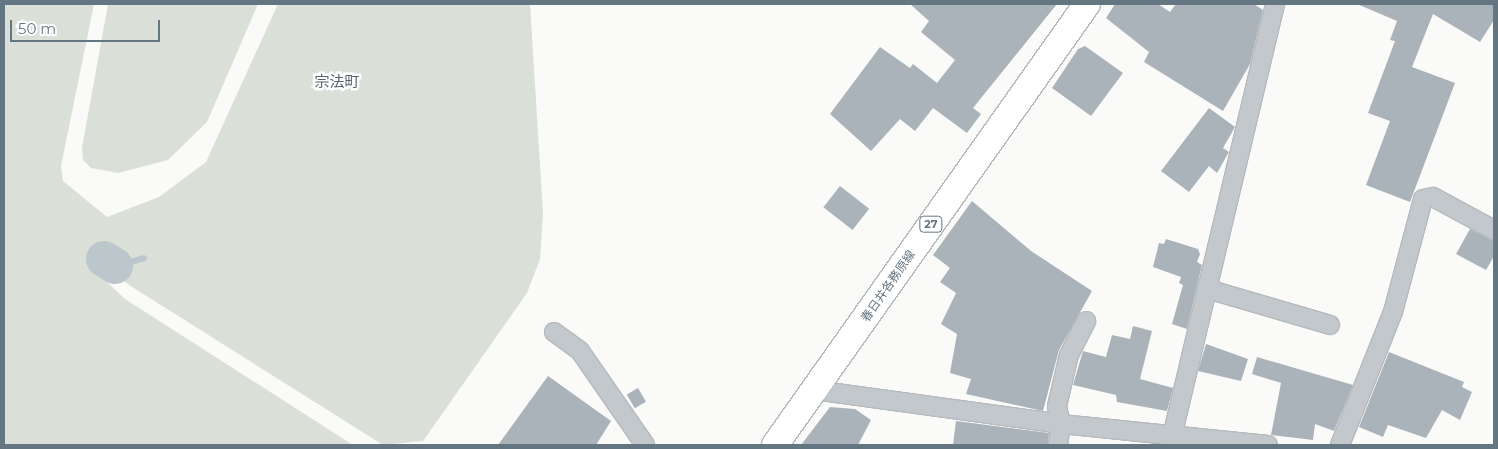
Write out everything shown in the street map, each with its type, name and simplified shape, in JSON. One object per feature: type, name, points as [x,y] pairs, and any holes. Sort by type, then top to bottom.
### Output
[{"type":"main road","name":"春日井各務原線","points":[[775,445],[1087,4]]},
{"type":"street","points":[[1171,441],[1275,4]]},
{"type":"street","points":[[1340,445],[1393,312],[1423,199],[1432,197],[1494,230]]},
{"type":"street","points":[[1207,290],[1330,325]]},
{"type":"street","points":[[1058,445],[1061,424],[1057,406],[1069,355],[1086,321]]},
{"type":"street","points":[[554,332],[580,351],[645,445]]},
{"type":"street","points":[[814,390],[1171,441],[1268,445]]},
{"type":"shaded area","points":[[4,4],[94,4],[61,166],[63,181],[107,217],[159,197],[206,162],[278,4],[530,4],[543,214],[540,259],[527,293],[423,441],[383,445],[126,283],[114,271],[105,280],[125,299],[353,445],[4,445]]},
{"type":"shaded area","points":[[108,4],[258,4],[207,122],[168,160],[118,173],[91,168],[83,160],[82,148]]},
{"type":"building","points":[[910,4],[1057,4],[973,108],[981,114],[967,133],[933,108],[915,131],[900,119],[871,151],[830,114],[880,47],[910,68],[913,64],[937,83],[955,60],[921,32],[929,21]]},
{"type":"building","points":[[1115,4],[1158,4],[1170,12],[1176,4],[1254,4],[1263,10],[1250,64],[1223,111],[1144,62],[1149,52],[1106,18]]},
{"type":"building","points":[[1357,4],[1494,4],[1494,20],[1480,42],[1433,14],[1412,67],[1455,83],[1410,202],[1366,185],[1390,121],[1368,113],[1395,41],[1390,40],[1397,21]]},
{"type":"building","points":[[1085,46],[1123,73],[1091,116],[1052,88],[1078,49]]},
{"type":"building","points":[[1209,108],[1235,127],[1223,148],[1229,152],[1217,173],[1209,166],[1189,192],[1161,171]]},
{"type":"building","points":[[840,186],[869,209],[853,230],[823,207]]},
{"type":"building","points":[[972,201],[1031,251],[1092,291],[1059,350],[1043,411],[966,394],[971,379],[950,373],[957,334],[941,324],[956,293],[940,282],[950,268],[933,255]]},
{"type":"building","points":[[1470,229],[1494,241],[1494,256],[1486,270],[1456,254]]},
{"type":"building","points":[[1166,239],[1198,249],[1200,254],[1197,262],[1202,265],[1187,329],[1172,324],[1183,285],[1179,283],[1181,277],[1153,267],[1159,243],[1164,244]]},
{"type":"building","points":[[1133,326],[1152,331],[1140,379],[1173,388],[1167,411],[1117,402],[1116,395],[1073,385],[1083,351],[1106,357],[1112,335],[1130,339]]},
{"type":"building","points":[[1206,344],[1248,359],[1241,381],[1198,371]]},
{"type":"building","points":[[1389,352],[1464,382],[1462,387],[1472,392],[1460,420],[1442,410],[1426,438],[1388,425],[1383,437],[1359,427]]},
{"type":"building","points":[[1257,357],[1353,385],[1334,431],[1315,424],[1313,440],[1271,435],[1281,383],[1252,374]]},
{"type":"building","points":[[548,376],[611,421],[596,445],[498,445]]},
{"type":"building","points":[[638,388],[646,402],[635,408],[627,394]]},
{"type":"building","points":[[830,407],[855,409],[871,420],[858,445],[801,445]]},
{"type":"building","points":[[956,421],[1049,433],[1048,445],[953,445]]},
{"type":"waterway","points":[[115,266],[144,258]]},
{"type":"waterway","points":[[104,259],[115,266]]},
{"type":"waterway","points":[[115,266],[124,277]]},
{"type":"district","name":"宗法町","points":[[337,82]]}]
